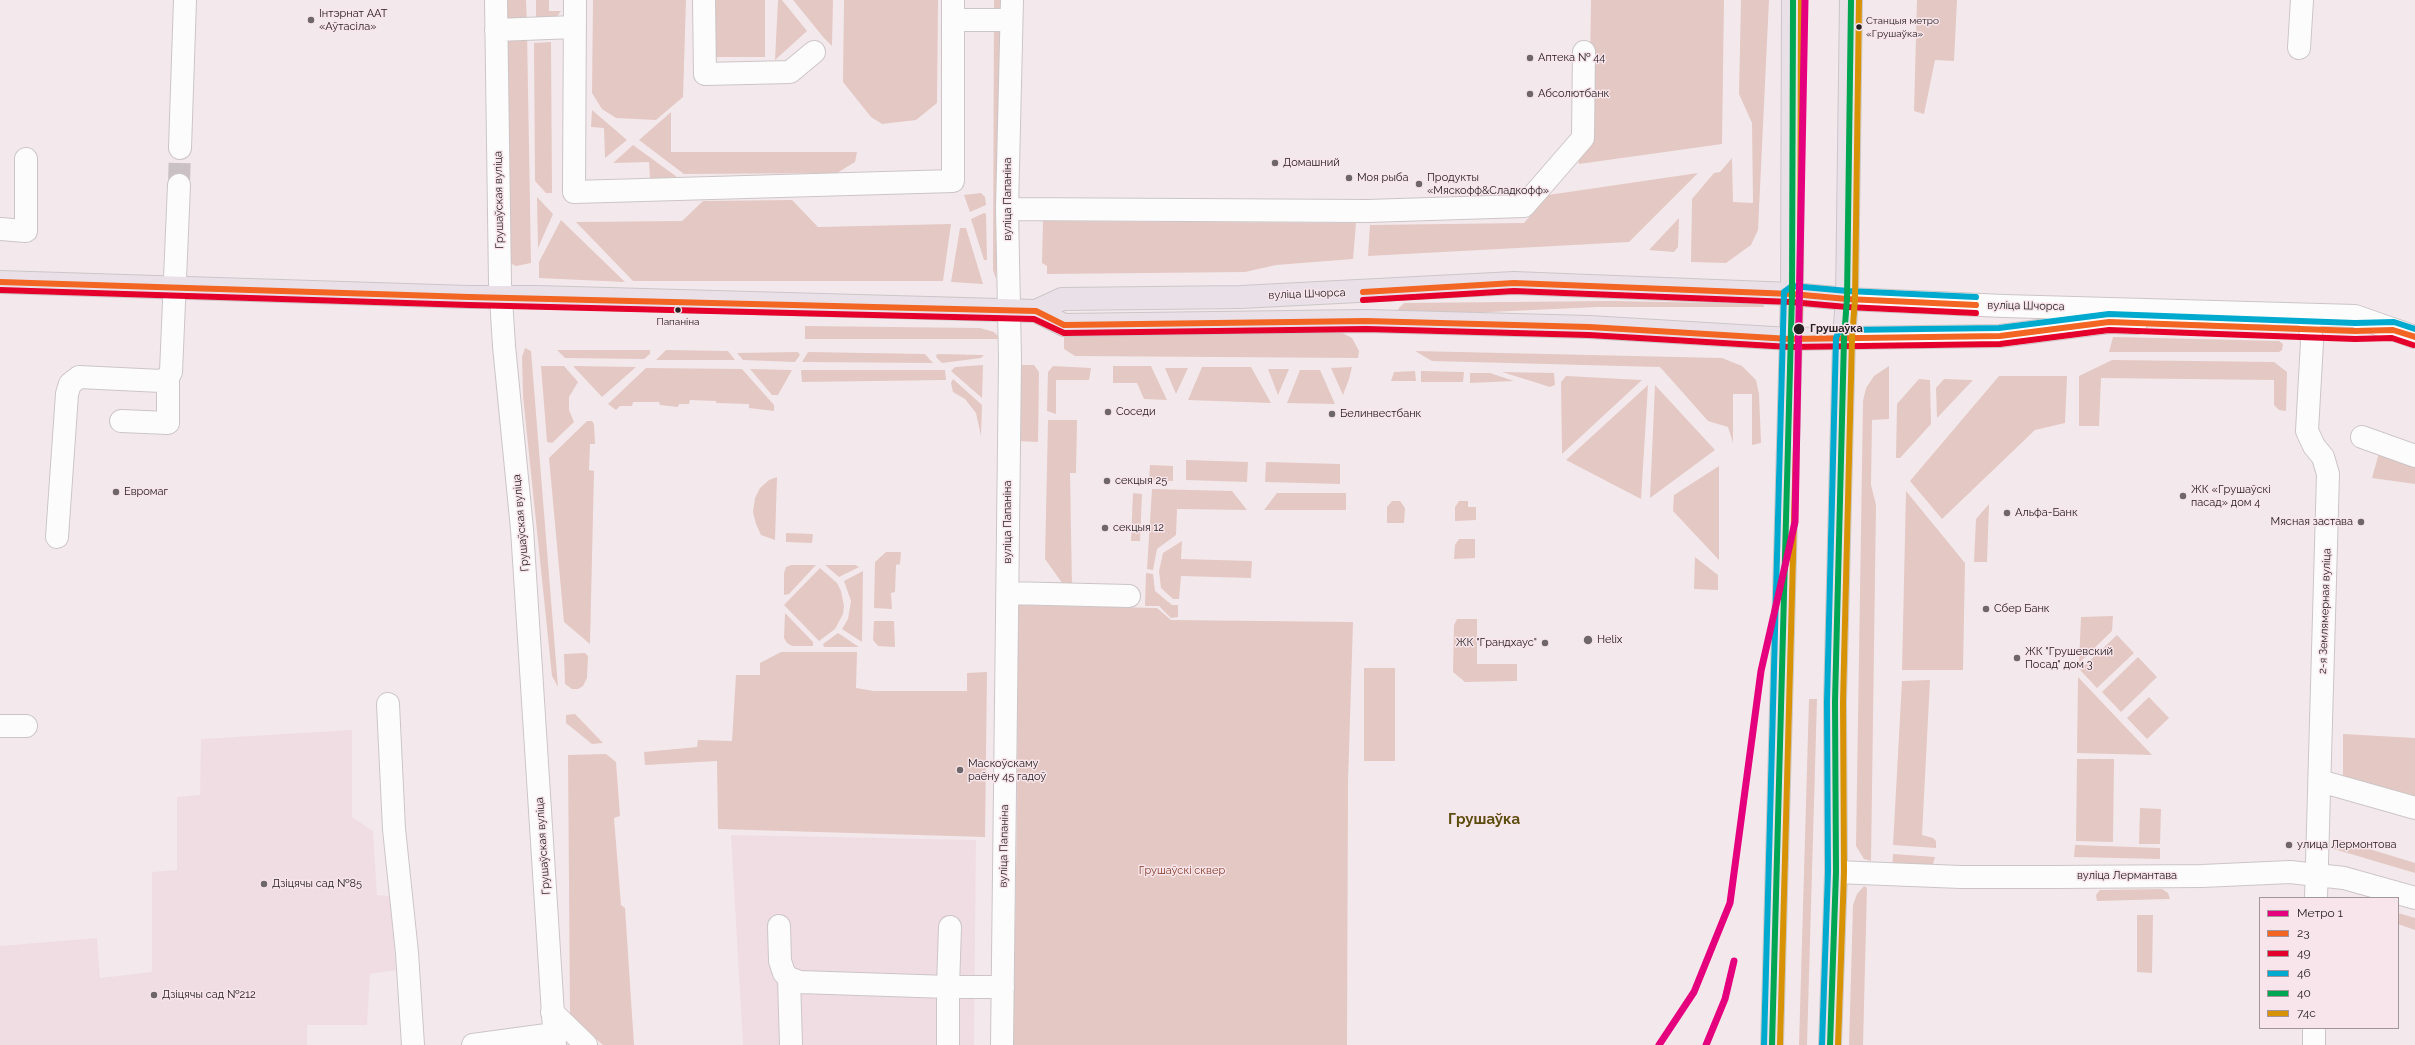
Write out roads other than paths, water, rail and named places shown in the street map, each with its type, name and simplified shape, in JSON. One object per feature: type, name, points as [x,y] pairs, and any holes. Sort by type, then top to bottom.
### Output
[{"type":"main road","points":[[1772,1045],[1792,294],[1794,0]]},
{"type":"main road","points":[[1830,1045],[1836,872],[1835,702],[1844,338],[1847,299],[1851,0]]},
{"type":"main road","name":"вуліца Шчорса","points":[[0,282],[1036,311],[1064,325],[1366,321],[1589,327],[1790,339],[1844,338]]},
{"type":"main road","name":"вуліца Шчорса","points":[[1036,311],[1062,299],[1241,297],[1514,283],[1792,294],[1847,299]]},
{"type":"street","points":[[180,148],[185,0]]},
{"type":"street","name":"Грушаўская вуліца","points":[[496,0],[501,297],[504,346],[522,529],[548,920],[554,1039]]},
{"type":"street","points":[[575,0],[574,192],[953,181],[953,10],[1011,10]]},
{"type":"street","points":[[704,0],[705,74],[790,72],[814,52]]},
{"type":"street","points":[[2299,48],[2302,0]]},
{"type":"street","name":"вуліца Папаніна","points":[[1002,1045],[1008,593],[1009,310],[1007,209],[1011,10]]},
{"type":"street","points":[[496,30],[575,27]]},
{"type":"street","points":[[1007,209],[1368,211],[1524,206],[1583,138],[1584,52]]},
{"type":"street","points":[[0,229],[26,231],[26,159]]},
{"type":"street","points":[[57,536],[67,394],[70,384],[80,378],[161,381],[168,377],[171,372],[176,287],[179,185]]},
{"type":"street","name":"вуліца Шчорса","points":[[1847,299],[2355,316],[2415,337]]},
{"type":"street","name":"вуліца Шчорса","points":[[1844,338],[2000,336],[2109,322],[2310,329],[2393,330]]},
{"type":"street","name":"2-я Землямерная вуліца","points":[[2310,329],[2311,348],[2308,431],[2314,446],[2323,457],[2328,474],[2316,897]]},
{"type":"street","points":[[121,421],[168,423],[168,377]]},
{"type":"street","points":[[2362,437],[2415,456]]},
{"type":"street","points":[[1008,593],[1129,596]]},
{"type":"street","points":[[388,704],[394,830],[407,953],[413,1045]]},
{"type":"street","points":[[0,726],[26,726]]},
{"type":"street","points":[[2320,781],[2415,808]]},
{"type":"street","name":"вуліца Лермантава","points":[[1836,872],[1949,876],[2048,877],[2202,876],[2272,872],[2317,874],[2344,878],[2415,898]]},
{"type":"street","points":[[779,926],[780,961],[784,973],[789,978],[800,982],[948,987],[1003,987]]},
{"type":"street","points":[[948,1045],[950,926]]},
{"type":"street","points":[[789,978],[791,1045]]},
{"type":"street","points":[[552,1012],[586,1045]]},
{"type":"street","points":[[2314,1029],[2314,1045]]},
{"type":"street","points":[[472,1045],[554,1039]]},
{"type":"tunnel","points":[[179,185],[180,148]]},
{"type":"metro line","name":"1","points":[[1659,1045],[1694,992],[1730,903],[1761,671],[1795,522],[1805,0]]},
{"type":"metro line","name":"1","points":[[1706,1045],[1725,999],[1734,961]]},
{"type":"place","name":"Інтэрнат ААТ «Аўтасіла»","points":[[311,20]]},
{"type":"place","name":"Станцыя метро «Грушаўка»","points":[[1859,27]]},
{"type":"place","name":"Аптека № 44","points":[[1530,58]]},
{"type":"place","name":"Абсолютбанк","points":[[1530,94]]},
{"type":"place","name":"Домашний","points":[[1275,163]]},
{"type":"place","name":"Моя рыба","points":[[1349,178]]},
{"type":"place","name":"Продукты «Мяскофф&Сладкофф»","points":[[1419,184]]},
{"type":"place","name":"Папаніна","points":[[678,310]]},
{"type":"place","name":"Грушаўка","points":[[1799,329]]},
{"type":"place","name":"Соседи","points":[[1108,412]]},
{"type":"place","name":"Белинвестбанк","points":[[1332,414]]},
{"type":"place","name":"секцыя 25","points":[[1107,481]]},
{"type":"place","name":"Евромаг","points":[[116,492]]},
{"type":"place","name":"ЖК «Грушаўскі пасад» дом 4","points":[[2183,496]]},
{"type":"place","name":"Альфа-Банк","points":[[2007,513]]},
{"type":"place","name":"Мясная застава","points":[[2361,522]]},
{"type":"place","name":"секцыя 12","points":[[1105,528]]},
{"type":"place","name":"Сбер Банк","points":[[1986,609]]},
{"type":"place","name":"Helix","points":[[1588,640]]},
{"type":"place","name":"ЖК \"Грандхаус\"","points":[[1545,643]]},
{"type":"place","name":"ЖК \"Грушевский Посад\" дом 3","points":[[2017,658]]},
{"type":"place","name":"Маскоўскаму раёну 45 гадоў","points":[[960,770]]},
{"type":"place","name":"улица Лермонтова","points":[[2289,845]]},
{"type":"place","name":"Дзіцячы сад №85","points":[[264,884]]},
{"type":"place","name":"Дзіцячы сад №212","points":[[154,995]]},
{"type":"district","name":"Грушаўка","points":[[1484,819]]},
{"type":"park label","name":"Грушаўскі сквер","points":[[1182,871]]}]
